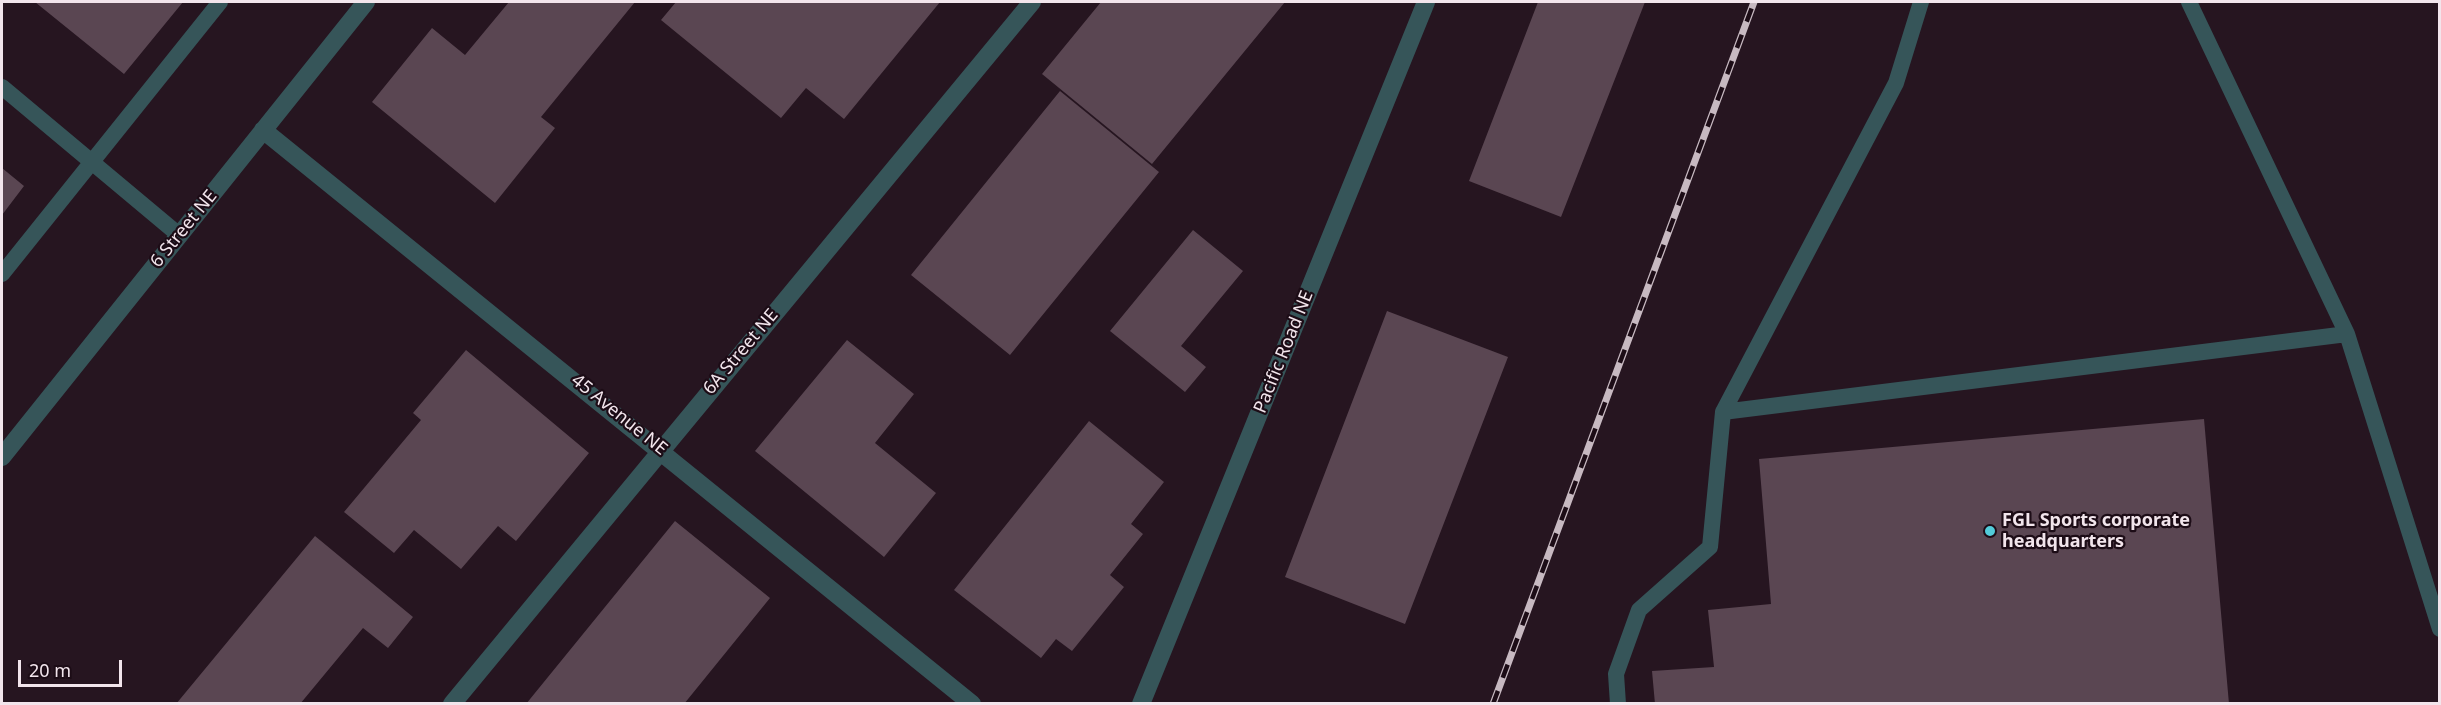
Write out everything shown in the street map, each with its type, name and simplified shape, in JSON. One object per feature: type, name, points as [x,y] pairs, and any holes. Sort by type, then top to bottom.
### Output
[{"type":"street","name":"6 Street NE","points":[[2,458],[366,2]]},
{"type":"street","name":"6A Street NE","points":[[452,704],[1032,2]]},
{"type":"street","name":"Pacific Road NE","points":[[1141,704],[1426,2]]},
{"type":"street","name":"45 Avenue NE","points":[[263,130],[661,449],[972,704]]},
{"type":"lane","points":[[2,274],[220,2]]},
{"type":"lane","points":[[1618,704],[1616,674],[1639,610],[1710,547],[1723,412],[1896,83],[1921,2]]},
{"type":"lane","points":[[2189,2],[2348,334],[2439,629]]},
{"type":"lane","points":[[2,87],[179,235]]},
{"type":"lane","points":[[1723,412],[2348,334]]},
{"type":"building","points":[[35,2],[183,2],[124,74]]},
{"type":"building","points":[[509,2],[635,2],[541,117],[555,128],[495,203],[372,102],[432,28],[465,55]]},
{"type":"building","points":[[676,2],[940,2],[844,119],[806,88],[781,118],[661,20]]},
{"type":"building","points":[[1101,2],[1285,2],[1152,164],[1042,74]]},
{"type":"building","points":[[1538,2],[1645,2],[1561,217],[1469,181]]},
{"type":"building","points":[[1060,91],[1159,172],[1010,355],[911,275]]},
{"type":"building","points":[[2,168],[24,186],[2,215]]},
{"type":"building","points":[[1193,230],[1243,271],[1181,346],[1206,367],[1185,392],[1110,331]]},
{"type":"building","points":[[1387,311],[1508,357],[1405,624],[1285,577]]},
{"type":"building","points":[[847,340],[914,394],[875,443],[936,493],[884,557],[755,451]]},
{"type":"building","points":[[466,350],[589,453],[516,541],[498,526],[461,569],[414,530],[394,553],[344,512],[421,420],[413,413]]},
{"type":"building","name":"FGL Sports corporate headquarters","points":[[2204,419],[2229,704],[1655,704],[1652,671],[1714,667],[1708,610],[1771,604],[1759,459]]},
{"type":"building","points":[[1089,421],[1164,482],[1131,524],[1143,534],[1110,575],[1124,587],[1072,651],[1056,639],[1041,658],[954,590]]},
{"type":"building","points":[[675,521],[770,598],[684,704],[526,704]]},
{"type":"building","points":[[315,536],[413,617],[388,648],[363,628],[300,704],[176,704]]},
{"type":"railway","points":[[1493,704],[1754,2]]},
{"type":"place","name":"FGL Sports corporate headquarters","points":[[1990,531]]}]
